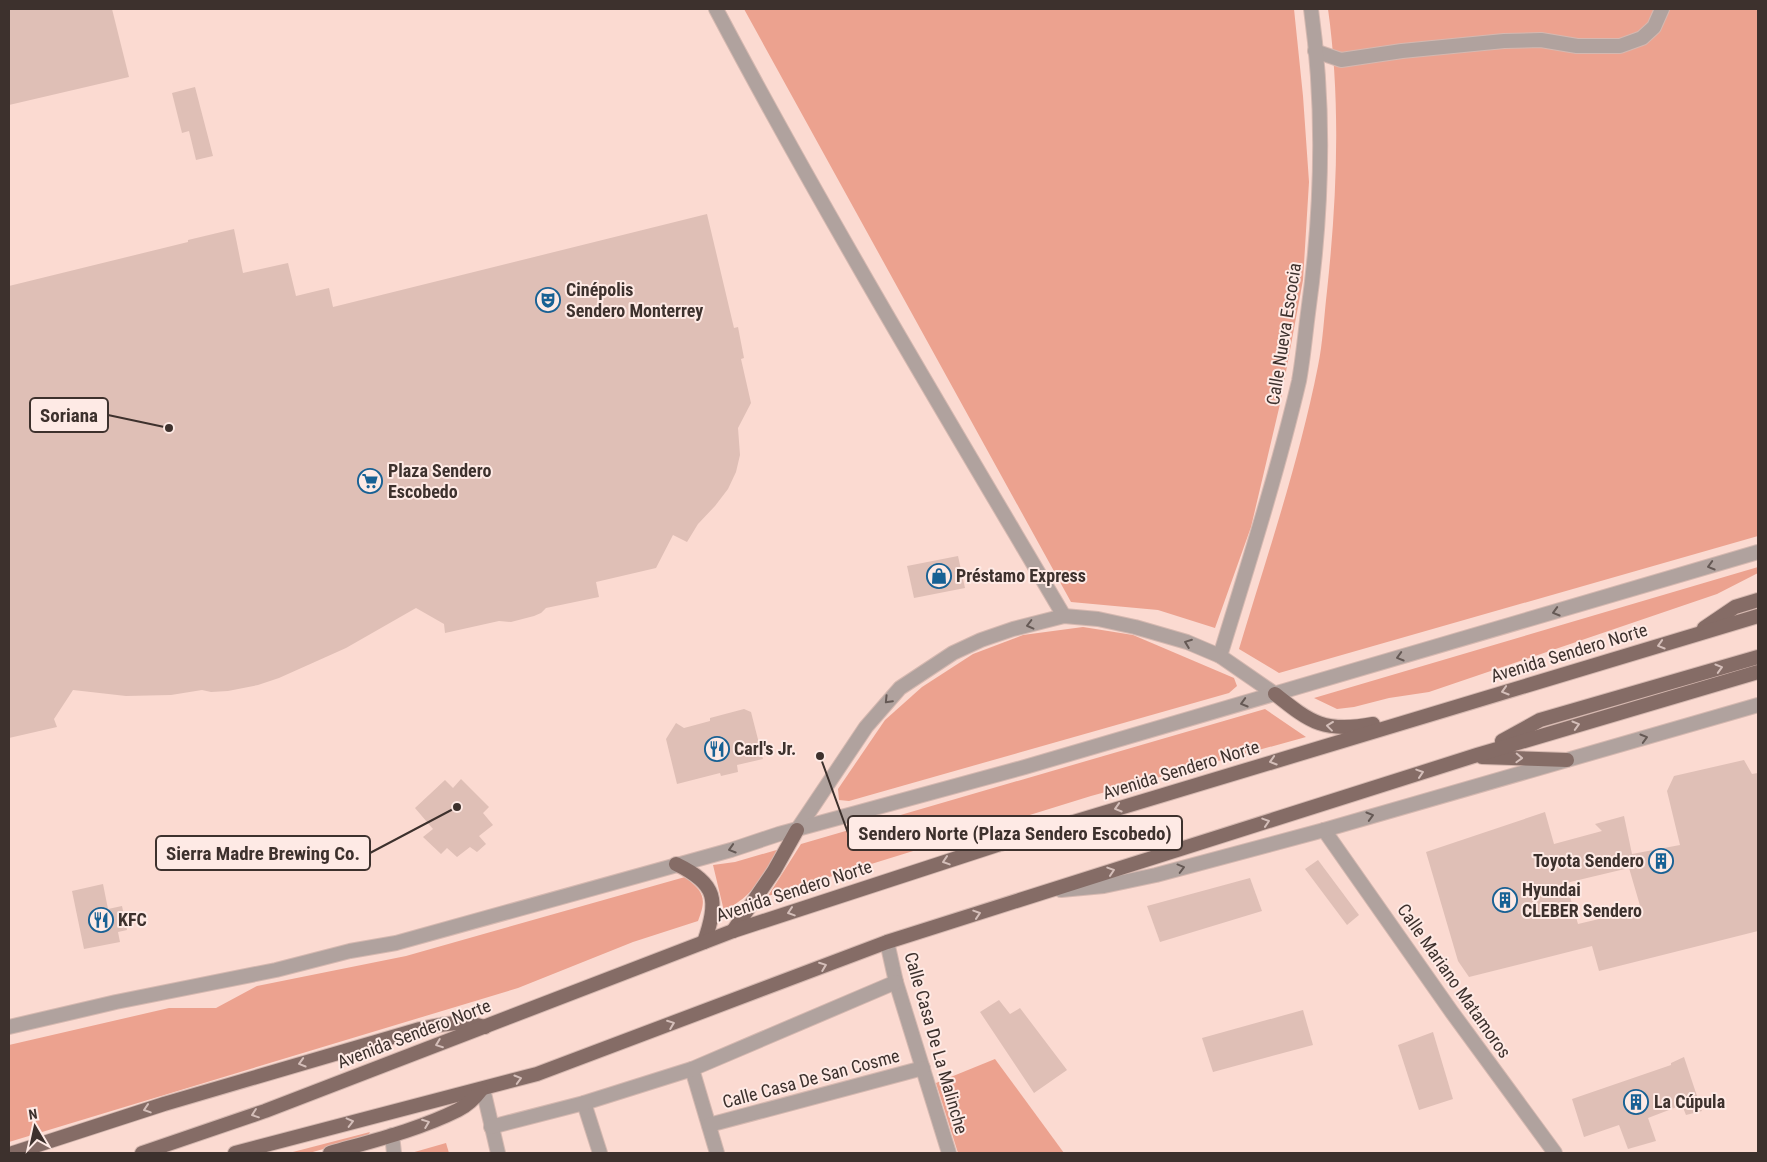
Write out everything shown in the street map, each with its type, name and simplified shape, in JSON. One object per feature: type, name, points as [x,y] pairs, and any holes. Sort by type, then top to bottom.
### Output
[{"type":"main road","points":[[1692,635],[1758,594]]},
{"type":"main road","points":[[1735,607],[1758,600]]},
{"type":"main road","name":"Avenida Sendero Norte","points":[[142,1153],[265,1111],[733,930],[997,845],[1447,708],[1758,616]]},
{"type":"main road","points":[[1474,756],[1540,720],[1758,657]]},
{"type":"main road","points":[[235,1153],[302,1134],[482,1090],[537,1074],[887,942],[1474,756],[1758,672]]},
{"type":"main road","points":[[1714,684],[1758,682]]},
{"type":"main road","points":[[1275,694],[1302,716],[1315,723],[1327,726],[1363,726],[1447,708]]},
{"type":"main road","points":[[1474,756],[1567,760]]},
{"type":"main road","points":[[733,930],[774,871],[797,830]]},
{"type":"main road","points":[[676,864],[696,874],[709,889],[713,903],[712,921],[704,942]]},
{"type":"main road","points":[[13,1153],[164,1104],[420,1029],[447,1023],[468,1022],[485,1027]]},
{"type":"main road","points":[[330,1153],[392,1135],[459,1110],[473,1100],[482,1090]]},
{"type":"street","points":[[716,9],[848,247],[1064,616]]},
{"type":"street","name":"Calle Nueva Escocia","points":[[1220,656],[1266,507],[1299,379],[1315,264],[1321,146],[1311,9]]},
{"type":"street","points":[[1315,50],[1341,60],[1402,51],[1504,41],[1541,40],[1577,46],[1620,46],[1642,38],[1654,28],[1662,9]]},
{"type":"street","points":[[9,1027],[116,1002],[276,970],[350,951],[396,943],[1016,770],[1758,552]]},
{"type":"street","points":[[797,830],[866,727],[900,688],[953,653],[981,640],[1013,629],[1064,616],[1098,619],[1135,626],[1186,642],[1220,656],[1275,694]]},
{"type":"street","points":[[1048,891],[1104,886],[1156,875],[1324,830],[1758,705]]},
{"type":"street","name":"Calle Mariano Matamoros","points":[[1324,830],[1456,1018],[1555,1153]]},
{"type":"street","name":"Calle Casa De La Malinche","points":[[887,942],[896,982],[949,1153]]},
{"type":"street","points":[[491,1127],[584,1103],[692,1069],[896,982]]},
{"type":"street","name":"Calle Casa De San Cosme","points":[[710,1125],[923,1068]]},
{"type":"street","points":[[692,1069],[717,1153]]},
{"type":"street","points":[[482,1090],[498,1153]]},
{"type":"street","points":[[584,1103],[600,1153]]},
{"type":"street","points":[[392,1135],[394,1153]]},
{"type":"shaded area","points":[[744,9],[1294,9],[1309,182],[1303,280],[1280,404],[1251,527],[1215,628],[1158,610],[1071,602]]},
{"type":"shaded area","points":[[1328,9],[1758,9],[1758,536],[1279,673],[1239,649],[1302,438],[1321,348],[1333,221],[1336,150],[1335,79]]},
{"type":"shaded area","points":[[1758,567],[1758,573],[1717,594],[1429,692],[1337,709],[1314,698]]},
{"type":"shaded area","points":[[1083,627],[1133,635],[1234,678],[1237,686],[1229,693],[849,801],[839,800],[838,789],[885,720],[922,687],[973,654],[1023,635]]},
{"type":"shaded area","points":[[1265,709],[1306,737],[1091,796],[768,896],[801,844]]},
{"type":"shaded area","points":[[780,849],[763,877],[750,892],[724,911],[713,865],[735,862]]},
{"type":"shaded area","points":[[685,877],[700,891],[702,896],[703,901],[698,921],[633,942],[518,988],[9,1142],[9,1045],[169,1008],[216,1008],[257,986],[406,956]]},
{"type":"shaded area","points":[[995,1059],[1064,1153],[958,1153],[936,1083]]},
{"type":"shaded area","points":[[370,1132],[367,1137],[309,1153],[289,1153]]},
{"type":"shaded area","points":[[446,1143],[449,1153],[411,1153]]},
{"type":"building","points":[[9,9],[112,9],[129,77],[9,105]]},
{"type":"building","points":[[195,87],[213,156],[196,160],[189,131],[182,133],[172,93]]},
{"type":"building","name":"Plaza Sendero Escobedo","points":[[707,214],[734,328],[738,327],[744,358],[741,359],[751,403],[738,428],[740,455],[736,472],[728,489],[698,524],[687,542],[673,535],[656,568],[596,582],[599,597],[546,608],[534,616],[511,622],[499,621],[445,633],[444,624],[416,608],[346,648],[279,678],[258,685],[228,691],[211,692],[202,690],[171,695],[126,696],[73,690],[54,719],[57,727],[9,738],[9,286],[234,229],[243,273],[288,263],[296,296],[329,288],[333,307]]},
{"type":"building","points":[[958,556],[965,588],[914,598],[907,566]]},
{"type":"building","name":"Carl's Jr.","points":[[744,709],[751,712],[763,759],[737,765],[738,772],[721,776],[720,773],[677,784],[666,739],[676,723],[684,728],[710,721],[710,718]]},
{"type":"building","points":[[1744,760],[1752,774],[1758,773],[1758,931],[1599,971],[1592,946],[1469,977],[1458,961],[1426,852],[1545,812],[1554,844],[1602,831],[1595,824],[1624,816],[1632,854],[1680,845],[1667,791],[1674,776]],"holes":[[[1629,868],[1641,909],[1578,924],[1566,883]]]},
{"type":"building","points":[[461,779],[489,807],[483,813],[493,825],[479,836],[486,844],[477,852],[470,847],[457,857],[447,848],[441,854],[423,837],[433,829],[415,808],[445,780],[453,788]]},
{"type":"building","points":[[1318,860],[1359,915],[1347,925],[1305,869]]},
{"type":"building","points":[[1250,878],[1262,911],[1160,942],[1147,906]]},
{"type":"building","name":"KFC","points":[[103,884],[108,909],[122,906],[127,930],[118,932],[120,942],[84,949],[72,891]]},
{"type":"building","points":[[999,1000],[1010,1014],[1020,1008],[1067,1070],[1034,1093],[980,1012]]},
{"type":"building","points":[[1303,1010],[1313,1045],[1213,1072],[1202,1038]]},
{"type":"building","points":[[1433,1032],[1453,1099],[1419,1110],[1398,1045]]},
{"type":"building","name":"La Cúpula","points":[[1684,1057],[1702,1111],[1686,1115],[1682,1105],[1648,1118],[1656,1141],[1628,1149],[1619,1125],[1584,1137],[1572,1099],[1671,1065],[1671,1063]]},
{"type":"place","name":"Cinépolis Sendero Monterrey","points":[[548,300]]},
{"type":"place","name":"Soriana","points":[[169,428]]},
{"type":"place","name":"Plaza Sendero Escobedo","points":[[370,481]]},
{"type":"place","name":"Préstamo Express","points":[[939,576]]},
{"type":"place","name":"Carl's Jr.","points":[[717,749]]},
{"type":"place","name":"Sendero Norte (Plaza Sendero Escobedo)","points":[[820,756]]},
{"type":"place","name":"Sierra Madre Brewing Co.","points":[[457,807]]},
{"type":"place","name":"Toyota Sendero","points":[[1661,861]]},
{"type":"place","name":"Hyundai CLEBER Sendero","points":[[1505,900]]},
{"type":"place","name":"KFC","points":[[101,920]]},
{"type":"place","name":"La Cúpula","points":[[1636,1102]]}]
